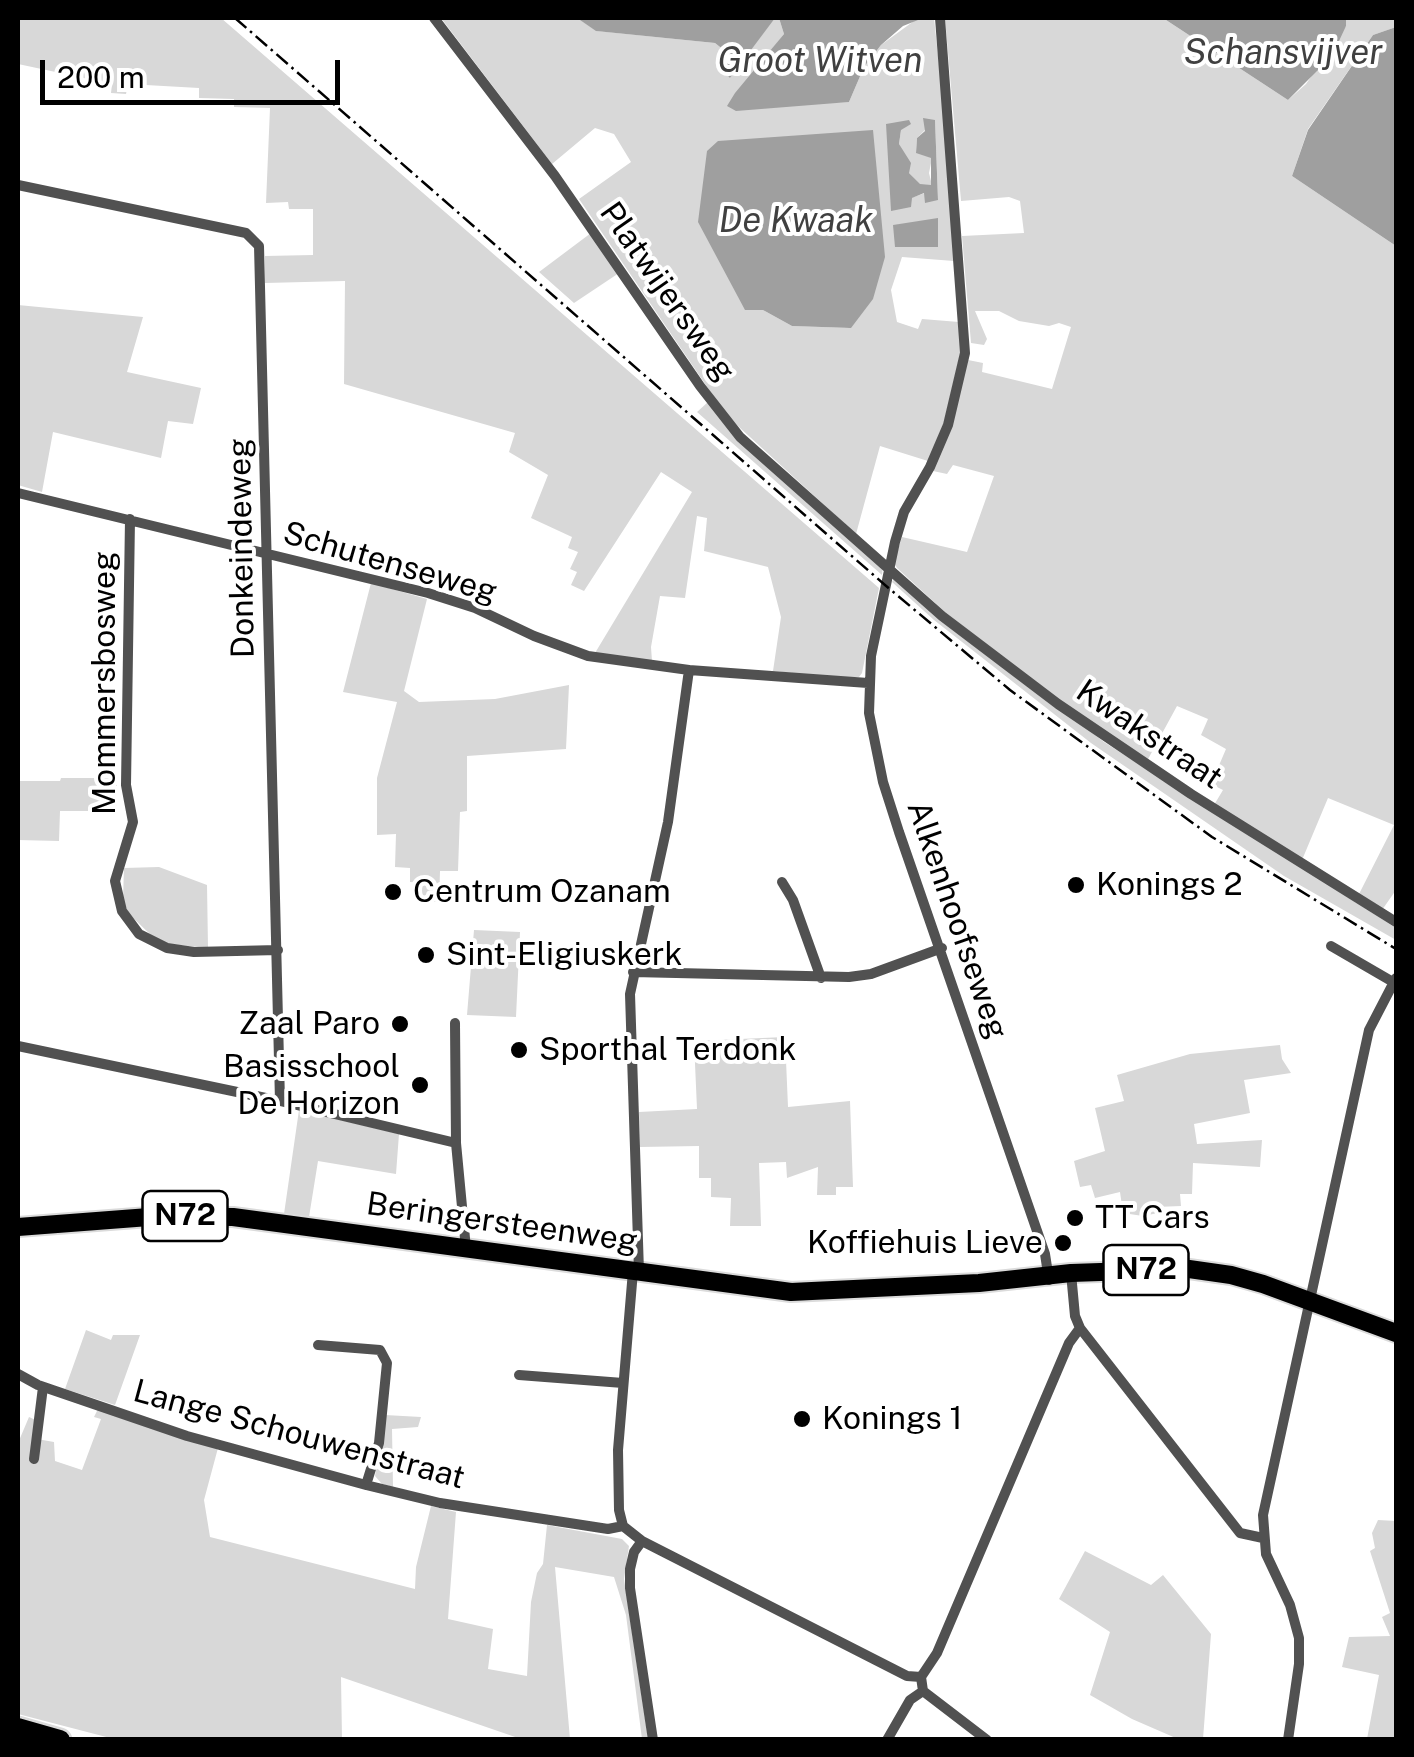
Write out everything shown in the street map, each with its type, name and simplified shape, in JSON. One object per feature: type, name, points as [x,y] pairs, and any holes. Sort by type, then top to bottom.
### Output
[{"type":"highway","points":[[18,1728],[60,1740]]},
{"type":"main road","name":"Beringersteenweg","points":[[18,1226],[162,1216],[234,1217],[791,1292],[1203,1270],[1246,1279],[1309,1306]]},
{"type":"main road","name":"N72","points":[[1309,1306],[1396,1333]]},
{"type":"main road","name":"N72","points":[[1309,1306],[1396,1343]]},
{"type":"street","name":"Platwijersweg","points":[[434,18],[555,176],[732,428],[888,567]]},
{"type":"street","name":"Alkenhoofseweg","points":[[940,18],[965,353],[948,425],[904,512],[888,567],[868,683],[873,740],[883,782],[1045,1254],[1049,1278]]},
{"type":"street","name":"Donkeindeweg","points":[[18,185],[246,233],[257,242],[280,1102]]},
{"type":"street","name":"Schutenseweg","points":[[18,493],[266,552],[475,608],[572,651],[689,670],[868,683]]},
{"type":"street","name":"Mommersbosweg","points":[[130,519],[126,785],[133,822],[115,880],[122,911],[139,934],[167,948],[194,952],[278,950]]},
{"type":"street","name":"Kwakstraat","points":[[888,567],[942,616],[1058,704],[1191,794],[1396,922]]},
{"type":"street","points":[[689,670],[668,822],[633,972],[630,1021],[636,1272],[622,1383],[619,1510],[623,1526],[642,1541],[907,1676],[920,1677]]},
{"type":"street","points":[[782,882],[793,900],[821,978]]},
{"type":"street","points":[[1288,1740],[1299,1664],[1298,1638],[1290,1605],[1270,1564],[1263,1538],[1263,1516],[1370,1030],[1395,980],[1331,946]]},
{"type":"street","points":[[633,972],[821,978],[872,974],[942,948]]},
{"type":"street","points":[[455,1024],[456,1143],[466,1249]]},
{"type":"street","points":[[18,1046],[456,1143]]},
{"type":"street","points":[[1071,1277],[1080,1328],[1240,1533],[1263,1538]]},
{"type":"street","points":[[988,1740],[923,1691],[920,1677],[937,1653],[1070,1343],[1080,1328]]},
{"type":"street","points":[[318,1346],[380,1350],[387,1363],[379,1443],[366,1485]]},
{"type":"street","name":"Lange Schouwenstraat","points":[[18,1374],[43,1387],[187,1436],[366,1485],[440,1503],[608,1529],[623,1526]]},
{"type":"street","points":[[519,1374],[622,1383]]},
{"type":"street","points":[[34,1459],[43,1387]]},
{"type":"street","points":[[642,1541],[634,1552],[630,1588],[653,1740]]},
{"type":"street","points":[[888,1740],[910,1700],[923,1691]]},
{"type":"shaded area","points":[[18,18],[221,18],[879,588],[859,677],[773,671],[781,617],[768,567],[704,551],[707,518],[697,516],[685,598],[660,596],[652,661],[595,653],[692,492],[661,472],[584,591],[571,585],[577,572],[570,569],[578,552],[568,548],[572,537],[531,518],[548,475],[509,452],[515,433],[344,384],[345,281],[265,283],[265,256],[313,255],[313,209],[289,209],[288,202],[266,203],[270,108],[234,107],[234,99],[199,98],[199,88],[128,84],[126,94],[111,93],[112,84],[18,64]]},
{"type":"shaded area","points":[[441,18],[577,18],[597,31],[715,43],[725,51],[730,78],[765,28],[779,18],[784,34],[728,106],[849,102],[864,67],[881,45],[918,18],[934,18],[953,197],[954,261],[902,257],[891,290],[897,322],[918,329],[922,319],[959,322],[961,350],[944,422],[928,461],[880,446],[856,534],[727,416],[579,199],[631,162],[614,134],[595,128],[552,164]],"holes":[[[935,120],[938,200],[925,193],[911,198],[886,125],[901,130],[899,144],[909,173],[920,185],[932,185],[932,158],[916,152],[917,138]],[[763,310],[850,328],[792,326]]]},
{"type":"shaded area","points":[[945,18],[1163,18],[1288,100],[1306,84],[1346,26],[1346,18],[1396,18],[1396,27],[1373,35],[1308,129],[1292,176],[1396,246],[1396,890],[1382,910],[1358,896],[1394,825],[1328,798],[1302,860],[1214,805],[1223,790],[1211,784],[1226,749],[1201,735],[1208,719],[1177,706],[1147,761],[1066,706],[945,612],[894,563],[902,537],[967,552],[994,476],[953,465],[947,474],[933,471],[968,360],[983,363],[982,372],[1052,389],[1071,327],[1019,321],[999,311],[975,311],[987,339],[984,345],[971,343],[962,236],[1024,233],[1020,201],[1009,197],[961,201]]},
{"type":"shaded area","points":[[591,233],[619,273],[574,303],[539,272]]},
{"type":"shaded area","points":[[18,305],[143,317],[127,372],[201,388],[193,424],[168,421],[161,458],[53,432],[42,492],[18,485]]},
{"type":"shaded area","points":[[708,402],[883,566],[882,575],[697,412]]},
{"type":"shaded area","points":[[894,578],[1104,742],[1396,928],[1396,940],[1284,876],[1091,743],[934,620],[892,582]]},
{"type":"shaded area","points":[[371,583],[427,599],[404,691],[419,702],[495,699],[569,685],[566,749],[467,756],[467,811],[460,812],[458,871],[440,871],[439,902],[420,902],[421,883],[410,882],[410,868],[395,867],[396,834],[377,835],[377,778],[397,702],[343,692]]},
{"type":"shaded area","points":[[117,778],[117,811],[60,811],[59,841],[18,840],[18,781]]},
{"type":"shaded area","points":[[159,867],[207,885],[208,948],[169,944],[153,937],[129,914],[123,900],[124,868]]},
{"type":"shaded area","points":[[474,930],[520,932],[516,1017],[467,1015]]},
{"type":"shaded area","points":[[785,1037],[788,1107],[850,1101],[853,1187],[836,1187],[836,1195],[817,1195],[818,1167],[787,1178],[786,1162],[759,1163],[761,1226],[730,1226],[731,1198],[711,1197],[711,1178],[699,1178],[699,1146],[640,1147],[639,1112],[697,1109],[694,1041]]},
{"type":"shaded area","points":[[1280,1045],[1282,1059],[1291,1073],[1244,1080],[1250,1113],[1194,1124],[1197,1144],[1262,1140],[1260,1167],[1193,1163],[1192,1194],[1180,1194],[1181,1206],[1156,1207],[1158,1213],[1143,1216],[1123,1213],[1120,1192],[1095,1198],[1091,1185],[1080,1187],[1074,1161],[1105,1151],[1095,1108],[1124,1101],[1117,1075],[1190,1054]]},
{"type":"shaded area","points":[[299,1110],[399,1134],[396,1174],[318,1161],[309,1217],[284,1214]]},
{"type":"shaded area","points":[[86,1330],[111,1340],[113,1335],[140,1335],[115,1405],[65,1389]]},
{"type":"shaded area","points":[[98,1409],[218,1448],[204,1500],[210,1537],[415,1589],[416,1567],[431,1506],[456,1512],[448,1619],[493,1629],[488,1669],[527,1676],[531,1602],[537,1573],[543,1564],[547,1525],[622,1539],[629,1546],[624,1579],[648,1739],[642,1739],[626,1615],[614,1577],[555,1567],[570,1739],[521,1739],[341,1677],[342,1739],[114,1739],[18,1714],[18,1443],[29,1417],[40,1422],[37,1439],[54,1442],[55,1461],[82,1470],[101,1419],[94,1417]]},
{"type":"shaded area","points":[[385,1415],[421,1417],[418,1427],[392,1429],[393,1487],[382,1484],[375,1476]]},
{"type":"shaded area","points":[[1378,1520],[1396,1521],[1396,1739],[1367,1739],[1379,1675],[1342,1667],[1349,1637],[1390,1636],[1382,1617],[1390,1613],[1370,1551],[1375,1548],[1372,1533]]},
{"type":"shaded area","points":[[1085,1551],[1151,1585],[1163,1575],[1211,1634],[1203,1739],[1178,1739],[1090,1695],[1110,1632],[1059,1599]]},
{"type":"water","name":"Groot Witven","points":[[577,18],[775,18],[730,78],[722,69],[725,51],[715,43],[596,31]]},
{"type":"water","name":"Groot Witven","points":[[779,18],[918,20],[903,26],[881,45],[864,67],[849,102],[736,111],[727,106],[735,93],[784,34]]},
{"type":"water","name":"Schansvijver","points":[[1163,18],[1346,18],[1346,26],[1332,56],[1288,100]]},
{"type":"water","points":[[1396,27],[1396,246],[1292,176],[1308,130],[1373,35]]},
{"type":"water","points":[[923,118],[935,120],[938,200],[925,203],[924,193],[912,198],[911,207],[891,211],[886,124],[909,120],[911,124],[901,130],[899,144],[911,163],[909,173],[920,184],[931,185],[931,158],[916,153],[917,138],[925,131]]},
{"type":"water","name":"De Kwaak","points":[[873,130],[885,257],[873,299],[851,328],[792,326],[763,310],[745,310],[698,222],[707,151],[718,141]]},
{"type":"water","points":[[938,218],[938,247],[895,247],[893,225]]},
{"type":"railway","points":[[235,18],[1010,690],[1212,837],[1396,949]]},
{"type":"place","name":"Konings 2","points":[[1076,885]]},
{"type":"place","name":"Centrum Ozanam","points":[[393,892]]},
{"type":"place","name":"Sint-Eligiuskerk","points":[[426,955]]},
{"type":"place","name":"Zaal Paro","points":[[400,1024]]},
{"type":"place","name":"Sporthal Terdonk","points":[[519,1050]]},
{"type":"place","name":"Basisschool De Horizon","points":[[420,1085]]},
{"type":"place","name":"TT Cars","points":[[1075,1218]]},
{"type":"place","name":"Koffiehuis Lieve","points":[[1063,1243]]},
{"type":"place","name":"Konings 1","points":[[802,1419]]}]
